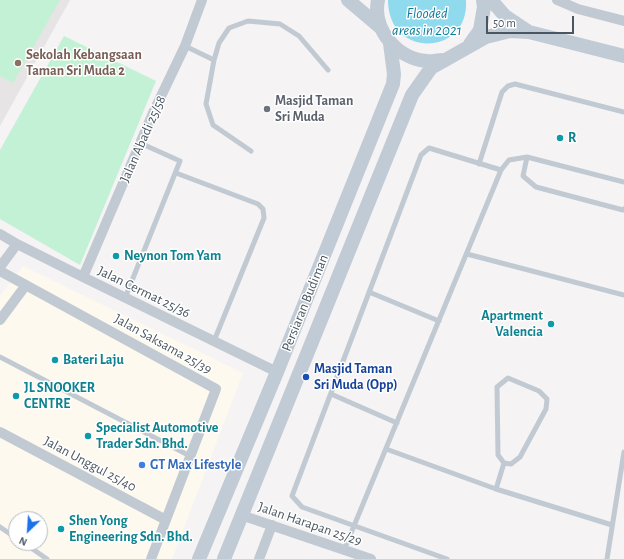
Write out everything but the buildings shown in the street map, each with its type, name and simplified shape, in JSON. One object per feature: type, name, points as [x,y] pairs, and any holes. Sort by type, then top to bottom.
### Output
[{"type":"main road","points":[[348,0],[381,28],[390,43],[407,56],[426,61],[447,59]]},
{"type":"main road","points":[[378,0],[377,7],[381,28]]},
{"type":"main road","points":[[466,49],[480,30],[484,8],[483,0]]},
{"type":"main road","points":[[491,0],[505,16],[529,32],[624,56]]},
{"type":"main road","name":"Persiaran Budiman","points":[[224,559],[412,95],[431,68],[486,37],[510,31],[529,32]]},
{"type":"main road","name":"Persiaran Budiman","points":[[200,559],[393,84],[394,74],[390,43]]},
{"type":"street","name":"Jalan Abadi 25/58","points":[[84,278],[140,143],[185,46],[202,0]]},
{"type":"street","points":[[557,0],[579,4],[624,21]]},
{"type":"street","name":"Jalan Cermat 25/36","points":[[0,234],[84,278],[277,372]]},
{"type":"street","points":[[0,267],[17,244]]},
{"type":"street","name":"Jalan Saksama 25/39","points":[[0,271],[216,389],[151,559]]},
{"type":"street","points":[[0,320],[26,285]]},
{"type":"street","name":"Jalan Unggul 25/40","points":[[0,432],[166,520]]},
{"type":"street","name":"Jalan Harapan 25/29","points":[[241,515],[371,559]]},
{"type":"street","points":[[259,559],[272,525]]},
{"type":"lane","points":[[251,151],[213,125],[206,104],[214,60],[219,43],[229,28],[248,21],[280,24],[299,36],[328,70]]},
{"type":"lane","points":[[185,46],[214,60]]},
{"type":"lane","points":[[479,164],[502,92],[508,86],[515,84],[624,112]]},
{"type":"lane","points":[[125,298],[180,161],[140,143]]},
{"type":"lane","points":[[447,559],[302,507],[292,496],[421,155],[429,148],[502,170]]},
{"type":"lane","points":[[527,157],[523,176],[536,187],[623,210],[624,209]]},
{"type":"lane","points":[[344,550],[502,170],[509,160],[527,157],[624,182]]},
{"type":"lane","points":[[176,172],[258,204],[264,209],[264,218],[214,341]]},
{"type":"lane","points":[[467,254],[624,295]]},
{"type":"lane","points":[[369,292],[439,321]]},
{"type":"lane","points":[[0,358],[190,456]]},
{"type":"lane","points":[[508,378],[538,391],[547,399],[546,409],[520,457],[511,464],[504,463],[498,455],[497,387],[508,378]]},
{"type":"lane","points":[[331,394],[397,423]]},
{"type":"lane","points":[[386,449],[496,489],[612,525]]},
{"type":"lane","points":[[607,559],[624,452]]},
{"type":"lane","points":[[496,489],[504,463]]},
{"type":"lane","points":[[36,551],[47,559]]},
{"type":"shaded area","name":"Sekolah Kebangsaan Taman Sri Muda 2","points":[[0,0],[70,0],[0,126]]},
{"type":"shaded area","points":[[23,266],[243,373],[172,559],[0,559],[0,296]]},
{"type":"green space","name":"Sekolah Kebangsaan Taman Sri Muda 2","points":[[0,0],[60,0],[13,83],[0,76]]},
{"type":"green space","points":[[64,36],[156,81],[80,265],[0,219],[0,150]]},
{"type":"water","name":"Flooded areas in 2021","points":[[388,0],[466,0],[464,19],[456,32],[443,40],[428,44],[414,41],[401,33],[392,20]]},
{"type":"place","name":"Sekolah Kebangsaan Taman Sri Muda 2","points":[[18,63]]},
{"type":"place","name":"Masjid Taman Sri Muda","points":[[267,109]]},
{"type":"place","name":"R","points":[[560,138]]},
{"type":"place","name":"Neynon Tom Yam","points":[[116,256]]},
{"type":"place","name":"Apartment Valencia","points":[[551,324]]},
{"type":"place","name":"Bateri Laju","points":[[55,360]]},
{"type":"place","name":"Masjid Taman Sri Muda (Opp)","points":[[306,377]]},
{"type":"place","name":"JL SNOOKER CENTRE","points":[[16,396]]},
{"type":"place","name":"Specialist Automotive Trader Sdn. Bhd.","points":[[88,436]]},
{"type":"place","name":"GT Max Lifestyle","points":[[142,465]]},
{"type":"place","name":"Shen Yong Engineering Sdn. Bhd.","points":[[61,529]]}]
